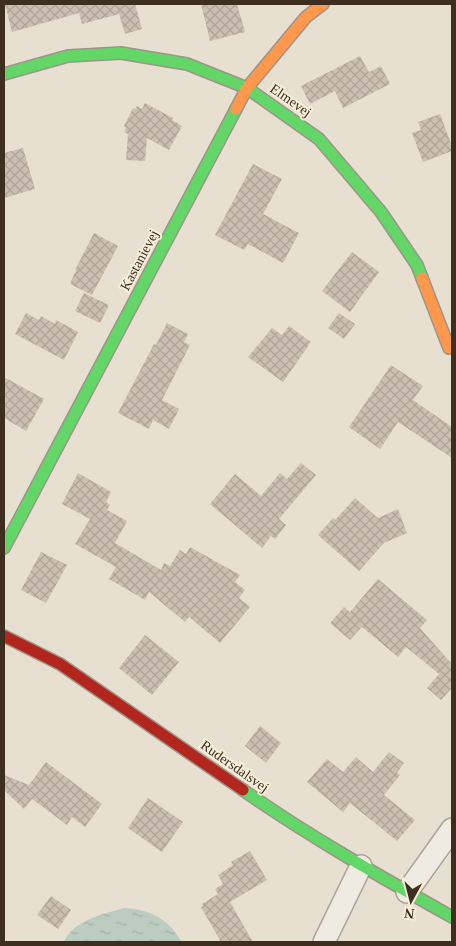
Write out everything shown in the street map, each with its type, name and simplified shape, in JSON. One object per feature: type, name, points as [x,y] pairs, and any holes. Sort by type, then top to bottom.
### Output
[{"type":"street","name":"Kastanievej","points":[[4,548],[247,88],[306,17],[323,4]]},
{"type":"street","name":"Elmevej","points":[[4,74],[68,56],[121,54],[187,64],[247,88],[319,139],[381,212],[417,265],[449,348]]},
{"type":"street","name":"Rudersdalsvej","points":[[4,636],[60,664],[286,820],[361,866],[452,917]]},
{"type":"street","points":[[406,892],[452,829]]},
{"type":"street","points":[[324,942],[361,866]]},
{"type":"water","points":[[124,908],[151,913],[158,917],[171,927],[182,942],[64,942],[68,934],[82,923]]},
{"type":"building","points":[[5,4],[135,4],[142,29],[125,34],[119,14],[82,24],[79,13],[12,32]]},
{"type":"building","points":[[201,4],[237,4],[245,32],[210,41]]},
{"type":"building","points":[[360,56],[369,72],[381,66],[390,84],[343,108],[335,91],[310,104],[301,86]]},
{"type":"building","points":[[145,103],[173,118],[172,120],[182,126],[169,150],[147,138],[145,161],[126,160],[128,134],[124,132],[126,128],[124,126],[133,108],[135,109],[137,106],[142,109]]},
{"type":"building","points":[[440,114],[452,146],[452,151],[423,162],[412,133],[421,130],[418,122]]},
{"type":"building","points":[[23,148],[35,189],[4,198],[4,153]]},
{"type":"building","points":[[253,164],[282,179],[263,214],[299,233],[283,263],[248,244],[244,250],[215,235]]},
{"type":"building","points":[[94,233],[118,246],[92,295],[70,284]]},
{"type":"building","points":[[352,252],[379,272],[350,312],[322,291]]},
{"type":"building","points":[[84,293],[109,305],[100,323],[75,311]]},
{"type":"building","points":[[26,313],[39,320],[41,316],[55,324],[56,320],[78,332],[64,360],[15,334]]},
{"type":"building","points":[[339,313],[355,324],[344,339],[328,328]]},
{"type":"building","points":[[167,323],[188,334],[184,342],[190,345],[162,400],[179,409],[169,429],[153,420],[149,429],[118,413]]},
{"type":"building","points":[[289,326],[311,342],[283,382],[248,357],[272,328],[282,335]]},
{"type":"building","points":[[391,365],[423,386],[413,400],[452,427],[452,458],[398,422],[380,449],[349,427]]},
{"type":"building","points":[[4,377],[44,399],[26,431],[4,418]]},
{"type":"building","points":[[301,463],[316,475],[279,519],[286,525],[275,539],[271,536],[262,548],[210,504],[235,474],[261,496],[280,473],[287,479]]},
{"type":"building","points":[[78,473],[111,492],[106,502],[110,505],[107,510],[127,521],[115,543],[161,570],[164,563],[170,566],[180,550],[186,554],[190,547],[240,575],[235,582],[245,590],[239,598],[250,607],[220,643],[189,617],[185,622],[149,592],[145,600],[109,579],[116,567],[75,544],[90,519],[62,504]]},
{"type":"building","points":[[355,498],[378,518],[398,509],[407,533],[384,543],[359,571],[318,535]]},
{"type":"building","points":[[41,552],[67,565],[46,603],[21,590]]},
{"type":"building","points":[[378,579],[427,620],[420,628],[450,662],[452,659],[452,688],[441,700],[427,688],[439,674],[406,647],[398,657],[362,627],[350,640],[330,623],[344,607],[350,612]]},
{"type":"building","points":[[145,635],[179,662],[152,695],[119,668]]},
{"type":"building","points":[[260,726],[281,743],[266,763],[245,746]]},
{"type":"building","points":[[389,752],[404,763],[397,773],[400,775],[384,795],[415,820],[397,841],[350,803],[343,812],[307,782],[327,759],[343,772],[356,757],[373,772]]},
{"type":"building","points":[[46,762],[102,804],[85,827],[72,817],[67,825],[32,799],[24,809],[4,790],[4,775],[29,785]]},
{"type":"building","points":[[148,798],[183,822],[162,852],[128,828]]},
{"type":"building","points":[[250,851],[267,880],[230,902],[253,942],[221,942],[201,907],[203,906],[202,904],[218,894],[215,889],[223,884],[218,875],[233,865],[231,862]]},
{"type":"building","points":[[51,896],[71,910],[58,929],[37,915]]},
{"type":"traffic: fast","points":[[4,74],[68,56],[121,53],[187,64],[247,88],[319,139],[381,212],[417,265],[422,278]]},
{"type":"traffic: fast","points":[[4,548],[236,109]]},
{"type":"traffic: fast","points":[[243,790],[372,872],[452,917]]},
{"type":"traffic: slow","points":[[236,109],[247,88],[306,17],[323,4]]},
{"type":"traffic: slow","points":[[422,278],[449,348]]},
{"type":"traffic: jam","points":[[4,636],[60,664],[243,790]]}]
